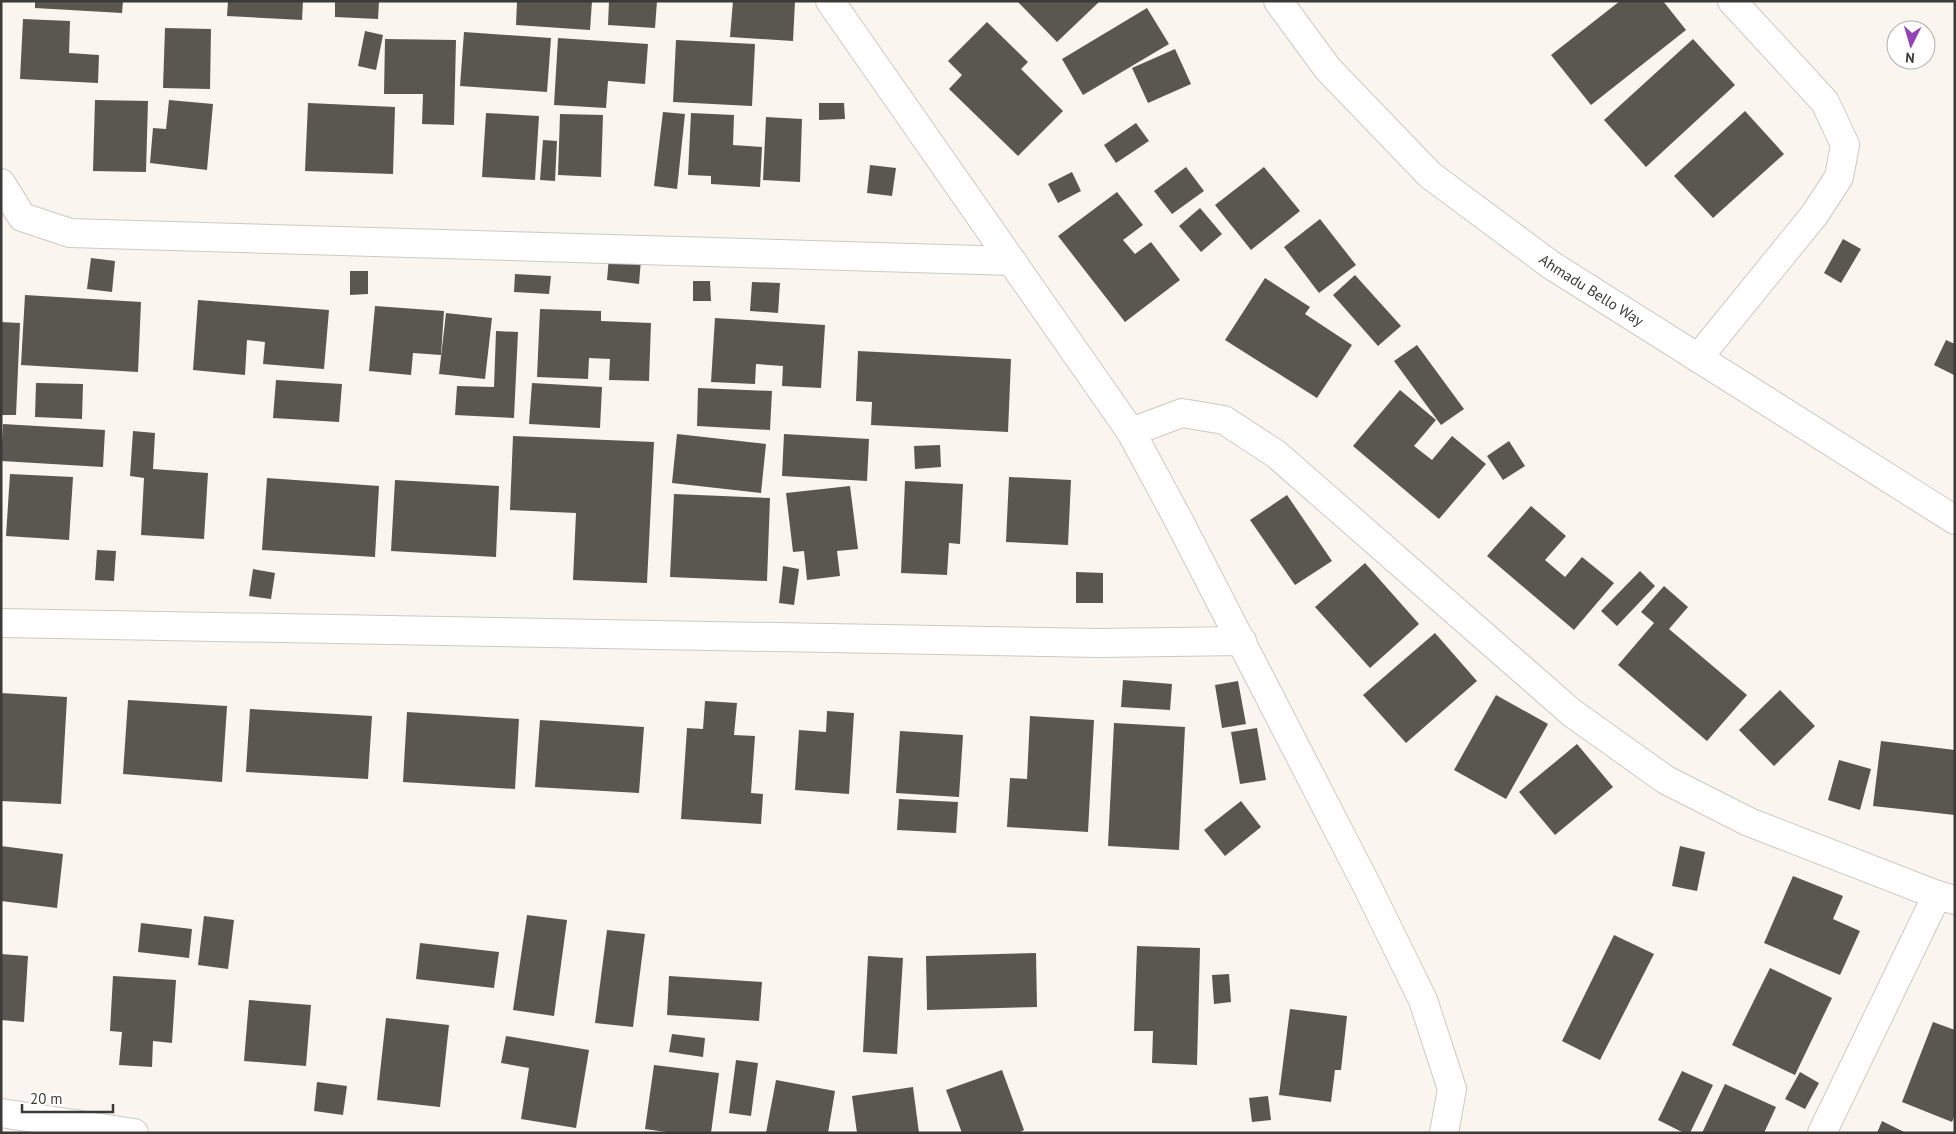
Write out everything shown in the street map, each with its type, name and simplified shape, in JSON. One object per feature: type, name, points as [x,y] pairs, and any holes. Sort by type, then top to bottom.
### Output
[{"type":"street","points":[[830,1],[1131,432],[1242,641],[1423,1000],[1452,1089],[1444,1133]]},
{"type":"street","name":"Ahmadu Bello Way","points":[[1278,1],[1328,68],[1430,175],[1551,265],[1955,520]]},
{"type":"street","points":[[1698,358],[1815,214],[1839,177],[1845,145],[1825,102],[1732,1]]},
{"type":"street","points":[[1,184],[22,217],[70,234],[1012,261]]},
{"type":"street","points":[[1131,432],[1182,413],[1224,420],[1276,454],[1572,713],[1666,780],[1749,822],[1946,897],[1822,1133]]},
{"type":"street","points":[[1,623],[1099,643],[1242,641]]},
{"type":"street","points":[[10,1121],[134,1133]]},
{"type":"building","points":[[35,1],[123,1],[122,13],[35,8]]},
{"type":"building","points":[[228,1],[303,1],[302,20],[227,16]]},
{"type":"building","points":[[335,1],[379,1],[378,19],[335,17]]},
{"type":"building","points":[[517,1],[592,1],[590,30],[516,25]]},
{"type":"building","points":[[609,1],[657,1],[655,28],[608,25]]},
{"type":"building","points":[[733,1],[795,1],[793,41],[730,37]]},
{"type":"building","points":[[1017,1],[1100,1],[1057,42]]},
{"type":"building","points":[[1620,1],[1663,1],[1686,30],[1591,105],[1551,55]]},
{"type":"building","points":[[1147,8],[1169,44],[1083,95],[1062,59]]},
{"type":"building","points":[[23,19],[70,21],[69,53],[99,55],[98,83],[20,79]]},
{"type":"building","points":[[987,22],[1028,62],[1021,69],[1063,111],[1018,156],[949,89],[962,75],[948,61]]},
{"type":"building","points":[[165,28],[211,29],[210,89],[163,88]]},
{"type":"building","points":[[365,31],[383,35],[376,70],[358,66]]},
{"type":"building","points":[[464,32],[551,38],[547,92],[460,86]]},
{"type":"building","points":[[558,38],[648,44],[645,84],[608,81],[606,108],[554,105]]},
{"type":"building","points":[[385,39],[456,40],[454,125],[422,124],[423,94],[384,94]]},
{"type":"building","points":[[1693,39],[1735,85],[1646,167],[1604,120]]},
{"type":"building","points":[[676,40],[755,44],[752,106],[673,102]]},
{"type":"building","points":[[1175,49],[1191,84],[1148,103],[1132,68]]},
{"type":"building","points":[[95,100],[148,101],[146,172],[93,171]]},
{"type":"building","points":[[169,100],[213,104],[207,170],[150,163],[153,128],[166,129]]},
{"type":"building","points":[[308,103],[395,107],[393,174],[305,171]]},
{"type":"building","points":[[819,103],[844,103],[845,119],[819,120]]},
{"type":"building","points":[[1745,111],[1784,154],[1713,218],[1674,176]]},
{"type":"building","points":[[663,112],[685,114],[677,189],[654,186]]},
{"type":"building","points":[[486,113],[539,116],[535,180],[482,177]]},
{"type":"building","points":[[691,113],[734,115],[733,145],[762,147],[760,187],[711,184],[711,176],[688,175]]},
{"type":"building","points":[[560,114],[603,115],[601,177],[558,175]]},
{"type":"building","points":[[766,117],[802,119],[800,182],[763,180]]},
{"type":"building","points":[[1136,123],[1149,141],[1116,163],[1104,145]]},
{"type":"building","points":[[543,140],[557,141],[555,181],[540,180]]},
{"type":"building","points":[[870,165],[896,168],[892,196],[867,193]]},
{"type":"building","points":[[1186,167],[1204,191],[1172,214],[1154,191]]},
{"type":"building","points":[[1264,167],[1300,211],[1251,250],[1215,205]]},
{"type":"building","points":[[1072,172],[1081,191],[1058,203],[1048,184]]},
{"type":"building","points":[[1117,192],[1143,225],[1123,240],[1135,254],[1151,242],[1180,280],[1125,322],[1058,236]]},
{"type":"building","points":[[1200,208],[1222,234],[1201,252],[1179,226]]},
{"type":"building","points":[[1320,219],[1356,265],[1319,293],[1284,247]]},
{"type":"building","points":[[1843,239],[1861,249],[1841,283],[1824,273]]},
{"type":"building","points":[[609,257],[641,260],[639,284],[607,280]]},
{"type":"building","points":[[91,258],[115,261],[112,292],[87,289]]},
{"type":"building","points":[[350,271],[368,271],[368,294],[350,295]]},
{"type":"building","points":[[515,274],[551,276],[549,294],[514,292]]},
{"type":"building","points":[[1355,275],[1401,326],[1378,346],[1333,295]]},
{"type":"building","points":[[1265,278],[1310,307],[1305,314],[1352,345],[1317,398],[1225,340]]},
{"type":"building","points":[[693,281],[710,281],[711,301],[693,301]]},
{"type":"building","points":[[752,282],[780,283],[778,313],[750,311]]},
{"type":"building","points":[[25,295],[141,302],[138,372],[21,365]]},
{"type":"building","points":[[198,300],[329,310],[324,369],[263,364],[265,342],[247,340],[245,375],[193,370]]},
{"type":"building","points":[[375,306],[444,311],[441,355],[413,353],[411,375],[369,371]]},
{"type":"building","points":[[540,309],[601,311],[601,321],[651,323],[649,381],[609,380],[610,359],[589,358],[588,379],[537,377]]},
{"type":"building","points":[[446,313],[492,318],[485,379],[439,374]]},
{"type":"building","points":[[715,318],[825,325],[821,388],[782,386],[783,366],[756,364],[755,384],[711,382]]},
{"type":"building","points":[[1,322],[20,323],[16,415],[1,415]]},
{"type":"building","points":[[496,331],[518,332],[514,418],[455,415],[457,386],[494,387]]},
{"type":"building","points":[[1946,340],[1955,344],[1954,375],[1934,365]]},
{"type":"building","points":[[1417,345],[1464,409],[1441,425],[1394,361]]},
{"type":"building","points":[[858,351],[1011,359],[1008,432],[871,425],[872,402],[856,401]]},
{"type":"building","points":[[276,380],[342,384],[339,422],[273,418]]},
{"type":"building","points":[[36,383],[83,384],[82,419],[35,417]]},
{"type":"building","points":[[532,383],[602,387],[600,428],[529,424]]},
{"type":"building","points":[[698,388],[772,391],[770,430],[697,426]]},
{"type":"building","points":[[1400,390],[1436,420],[1414,446],[1432,460],[1452,436],[1486,464],[1439,519],[1353,446]]},
{"type":"building","points":[[3,424],[105,430],[103,467],[1,461]]},
{"type":"building","points":[[133,431],[155,433],[153,469],[208,473],[204,539],[141,535],[144,478],[130,476]]},
{"type":"building","points":[[677,434],[766,444],[761,493],[672,483]]},
{"type":"building","points":[[784,434],[869,439],[867,481],[782,476]]},
{"type":"building","points":[[513,436],[654,442],[647,583],[573,580],[576,513],[510,510]]},
{"type":"building","points":[[1509,441],[1525,466],[1503,480],[1487,456]]},
{"type":"building","points":[[940,445],[941,467],[915,469],[914,446]]},
{"type":"building","points":[[10,474],[73,477],[69,540],[6,536]]},
{"type":"building","points":[[1009,477],[1071,480],[1068,545],[1006,542]]},
{"type":"building","points":[[267,478],[379,486],[375,557],[262,550]]},
{"type":"building","points":[[395,480],[499,486],[496,557],[391,551]]},
{"type":"building","points":[[905,481],[963,484],[960,544],[949,543],[947,575],[901,573]]},
{"type":"building","points":[[850,486],[858,549],[837,551],[840,576],[807,580],[804,551],[793,552],[786,493]]},
{"type":"building","points":[[674,494],[770,498],[767,581],[670,577]]},
{"type":"building","points":[[1287,495],[1332,561],[1295,585],[1250,520]]},
{"type":"building","points":[[1531,506],[1566,536],[1545,560],[1565,577],[1582,557],[1614,583],[1574,630],[1487,556]]},
{"type":"building","points":[[97,550],[116,551],[114,581],[95,580]]},
{"type":"building","points":[[1365,563],[1419,624],[1370,668],[1315,607]]},
{"type":"building","points":[[783,566],[799,569],[794,605],[779,603]]},
{"type":"building","points":[[253,569],[275,573],[271,599],[249,596]]},
{"type":"building","points":[[1640,571],[1655,586],[1617,626],[1601,611]]},
{"type":"building","points":[[1076,572],[1103,573],[1103,603],[1076,603]]},
{"type":"building","points":[[1664,586],[1688,607],[1669,629],[1747,695],[1707,741],[1618,665],[1654,623],[1641,612]]},
{"type":"building","points":[[1435,633],[1477,681],[1406,743],[1363,695]]},
{"type":"building","points":[[1123,680],[1172,684],[1170,710],[1121,707]]},
{"type":"building","points":[[1238,681],[1246,724],[1222,728],[1215,685]]},
{"type":"building","points":[[1780,690],[1815,726],[1774,766],[1739,730]]},
{"type":"building","points":[[1,693],[67,697],[61,804],[1,801]]},
{"type":"building","points":[[1496,695],[1548,724],[1506,799],[1454,770]]},
{"type":"building","points":[[128,700],[227,706],[222,782],[123,774]]},
{"type":"building","points":[[705,701],[737,703],[734,735],[755,736],[751,793],[763,794],[761,824],[681,819],[687,728],[703,729]]},
{"type":"building","points":[[250,709],[372,716],[368,779],[246,772]]},
{"type":"building","points":[[827,711],[854,713],[849,794],[795,790],[799,730],[826,732]]},
{"type":"building","points":[[407,712],[519,719],[515,789],[403,782]]},
{"type":"building","points":[[1030,716],[1094,720],[1088,832],[1007,827],[1010,778],[1027,779]]},
{"type":"building","points":[[540,720],[644,727],[639,793],[535,787]]},
{"type":"building","points":[[1114,723],[1185,727],[1179,850],[1108,846]]},
{"type":"building","points":[[1257,728],[1266,780],[1240,784],[1231,732]]},
{"type":"building","points":[[900,731],[963,735],[959,797],[896,793]]},
{"type":"building","points":[[1881,741],[1955,750],[1955,815],[1873,806]]},
{"type":"building","points":[[1577,744],[1613,787],[1555,835],[1519,792]]},
{"type":"building","points":[[1839,760],[1871,769],[1860,810],[1828,800]]},
{"type":"building","points":[[899,799],[958,802],[956,833],[897,830]]},
{"type":"building","points":[[1241,801],[1261,827],[1225,856],[1204,830]]},
{"type":"building","points":[[1,846],[63,854],[57,908],[1,901]]},
{"type":"building","points":[[1680,846],[1705,852],[1697,891],[1672,886]]},
{"type":"building","points":[[1793,876],[1843,896],[1833,919],[1860,931],[1840,975],[1764,943]]},
{"type":"building","points":[[527,915],[567,920],[554,1016],[513,1010]]},
{"type":"building","points":[[204,916],[234,920],[228,969],[198,965]]},
{"type":"building","points":[[141,923],[192,929],[189,958],[138,952]]},
{"type":"building","points":[[607,930],[645,934],[633,1027],[595,1023]]},
{"type":"building","points":[[1614,935],[1654,954],[1600,1060],[1562,1041]]},
{"type":"building","points":[[420,943],[499,952],[494,988],[416,979]]},
{"type":"building","points":[[1137,946],[1200,948],[1197,1065],[1152,1063],[1153,1031],[1134,1031]]},
{"type":"building","points":[[1036,953],[1037,1007],[927,1010],[926,956]]},
{"type":"building","points":[[1,954],[28,956],[24,1022],[1,1020]]},
{"type":"building","points":[[868,956],[903,958],[897,1054],[863,1052]]},
{"type":"building","points":[[1770,968],[1832,998],[1795,1075],[1732,1045]]},
{"type":"building","points":[[1229,974],[1231,1002],[1214,1004],[1212,975]]},
{"type":"building","points":[[113,976],[176,980],[172,1043],[153,1041],[152,1067],[119,1065],[122,1032],[110,1031]]},
{"type":"building","points":[[669,976],[762,982],[759,1021],[667,1015]]},
{"type":"building","points":[[249,1000],[311,1005],[306,1066],[244,1061]]},
{"type":"building","points":[[1290,1009],[1347,1016],[1341,1070],[1335,1070],[1331,1102],[1279,1095]]},
{"type":"building","points":[[386,1018],[449,1025],[440,1107],[377,1100]]},
{"type":"building","points":[[1933,1022],[1955,1030],[1955,1115],[1952,1122],[1902,1102]]},
{"type":"building","points":[[672,1034],[705,1038],[703,1057],[669,1052]]},
{"type":"building","points":[[506,1036],[589,1050],[576,1128],[521,1119],[529,1068],[501,1063]]},
{"type":"building","points":[[736,1060],[758,1063],[751,1116],[729,1113]]},
{"type":"building","points":[[654,1065],[719,1073],[711,1133],[673,1133],[645,1129]]},
{"type":"building","points":[[1002,1070],[1024,1130],[1018,1133],[962,1133],[946,1090]]},
{"type":"building","points":[[1682,1071],[1713,1085],[1690,1133],[1684,1133],[1658,1120]]},
{"type":"building","points":[[1800,1072],[1819,1083],[1805,1109],[1785,1099]]},
{"type":"building","points":[[776,1080],[835,1091],[828,1133],[766,1133]]},
{"type":"building","points":[[317,1082],[347,1086],[343,1115],[314,1111]]},
{"type":"building","points":[[1725,1084],[1776,1107],[1764,1133],[1702,1133]]},
{"type":"building","points":[[913,1087],[919,1133],[857,1133],[852,1096]]},
{"type":"building","points":[[1268,1096],[1271,1120],[1252,1122],[1249,1098]]},
{"type":"building","points":[[1882,1121],[1906,1133],[1877,1133]]}]
